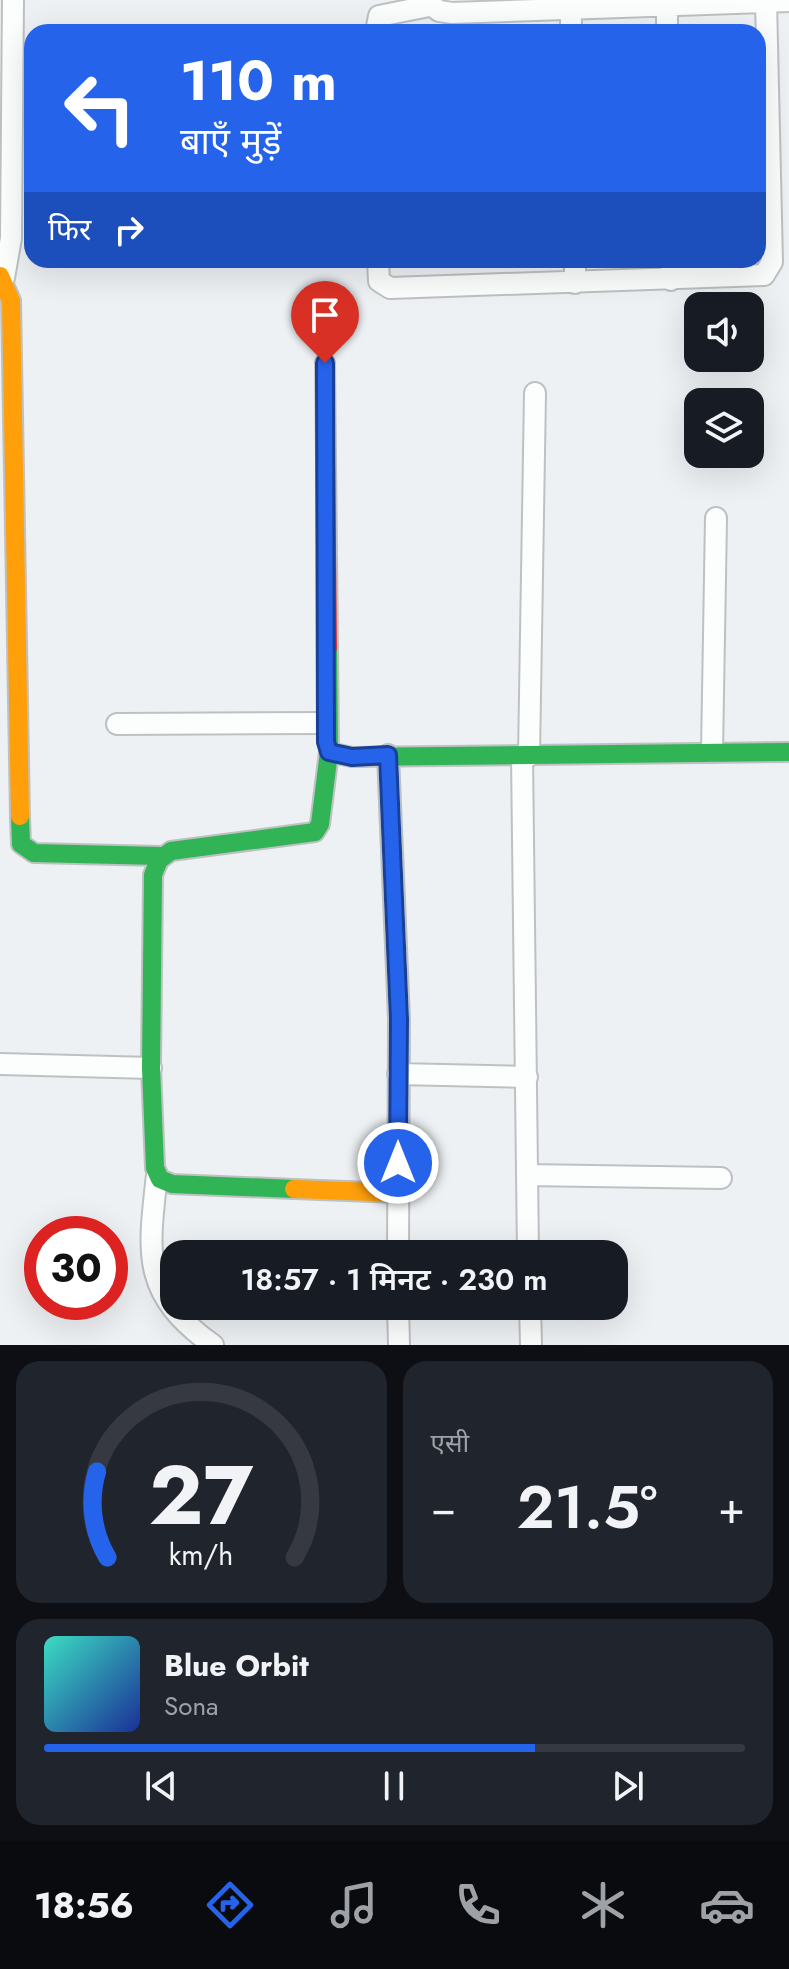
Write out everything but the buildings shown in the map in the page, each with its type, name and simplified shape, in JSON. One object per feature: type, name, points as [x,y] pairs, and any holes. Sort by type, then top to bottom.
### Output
[{"type":"street","points":[[13,0],[11,238],[2,277],[11,301],[21,844],[34,853],[160,856],[196,847],[306,836],[315,832],[320,824],[329,752],[326,723],[325,363]]},
{"type":"street","points":[[378,268],[379,281],[387,288],[575,283],[671,270],[752,278],[769,270],[766,1]]},
{"type":"street","points":[[378,24],[379,16],[427,3],[466,22],[571,9],[789,1]]},
{"type":"street","points":[[667,5],[667,24]]},
{"type":"street","points":[[571,9],[571,24]]},
{"type":"street","points":[[575,268],[575,283]]},
{"type":"street","points":[[528,1240],[525,756],[535,393]]},
{"type":"street","points":[[712,752],[716,518]]},
{"type":"street","points":[[117,724],[326,723]]},
{"type":"street","points":[[329,752],[352,757],[789,752]]},
{"type":"street","points":[[388,755],[398,1074],[398,1240]]},
{"type":"street","points":[[160,856],[153,875],[151,1068],[157,1175],[148,1247],[152,1265],[181,1319],[213,1345]]},
{"type":"street","points":[[0,1064],[151,1068]]},
{"type":"street","points":[[398,1074],[527,1077]]},
{"type":"street","points":[[157,1175],[165,1183],[172,1184],[398,1193]]},
{"type":"street","points":[[527,1175],[721,1178]]},
{"type":"street","points":[[398,1320],[399,1345]]},
{"type":"street","points":[[530,1320],[531,1345]]},
{"type":"traffic: fast","points":[[328,648],[329,752],[352,757],[789,752]]},
{"type":"traffic: fast","points":[[294,1189],[172,1184],[160,1179],[155,1168],[151,1068],[153,875],[159,860],[171,851],[315,832],[320,824],[329,752]]},
{"type":"traffic: fast","points":[[20,816],[21,844],[34,853],[160,856]]},
{"type":"traffic: slow","points":[[0,276],[11,301],[20,816]]},
{"type":"traffic: slow","points":[[294,1189],[398,1193]]},
{"type":"traffic: jam","points":[[325,363],[328,648]]},
{"type":"route","points":[[325,363],[326,742],[329,752],[340,756],[388,755],[399,1019],[398,1163]]}]
